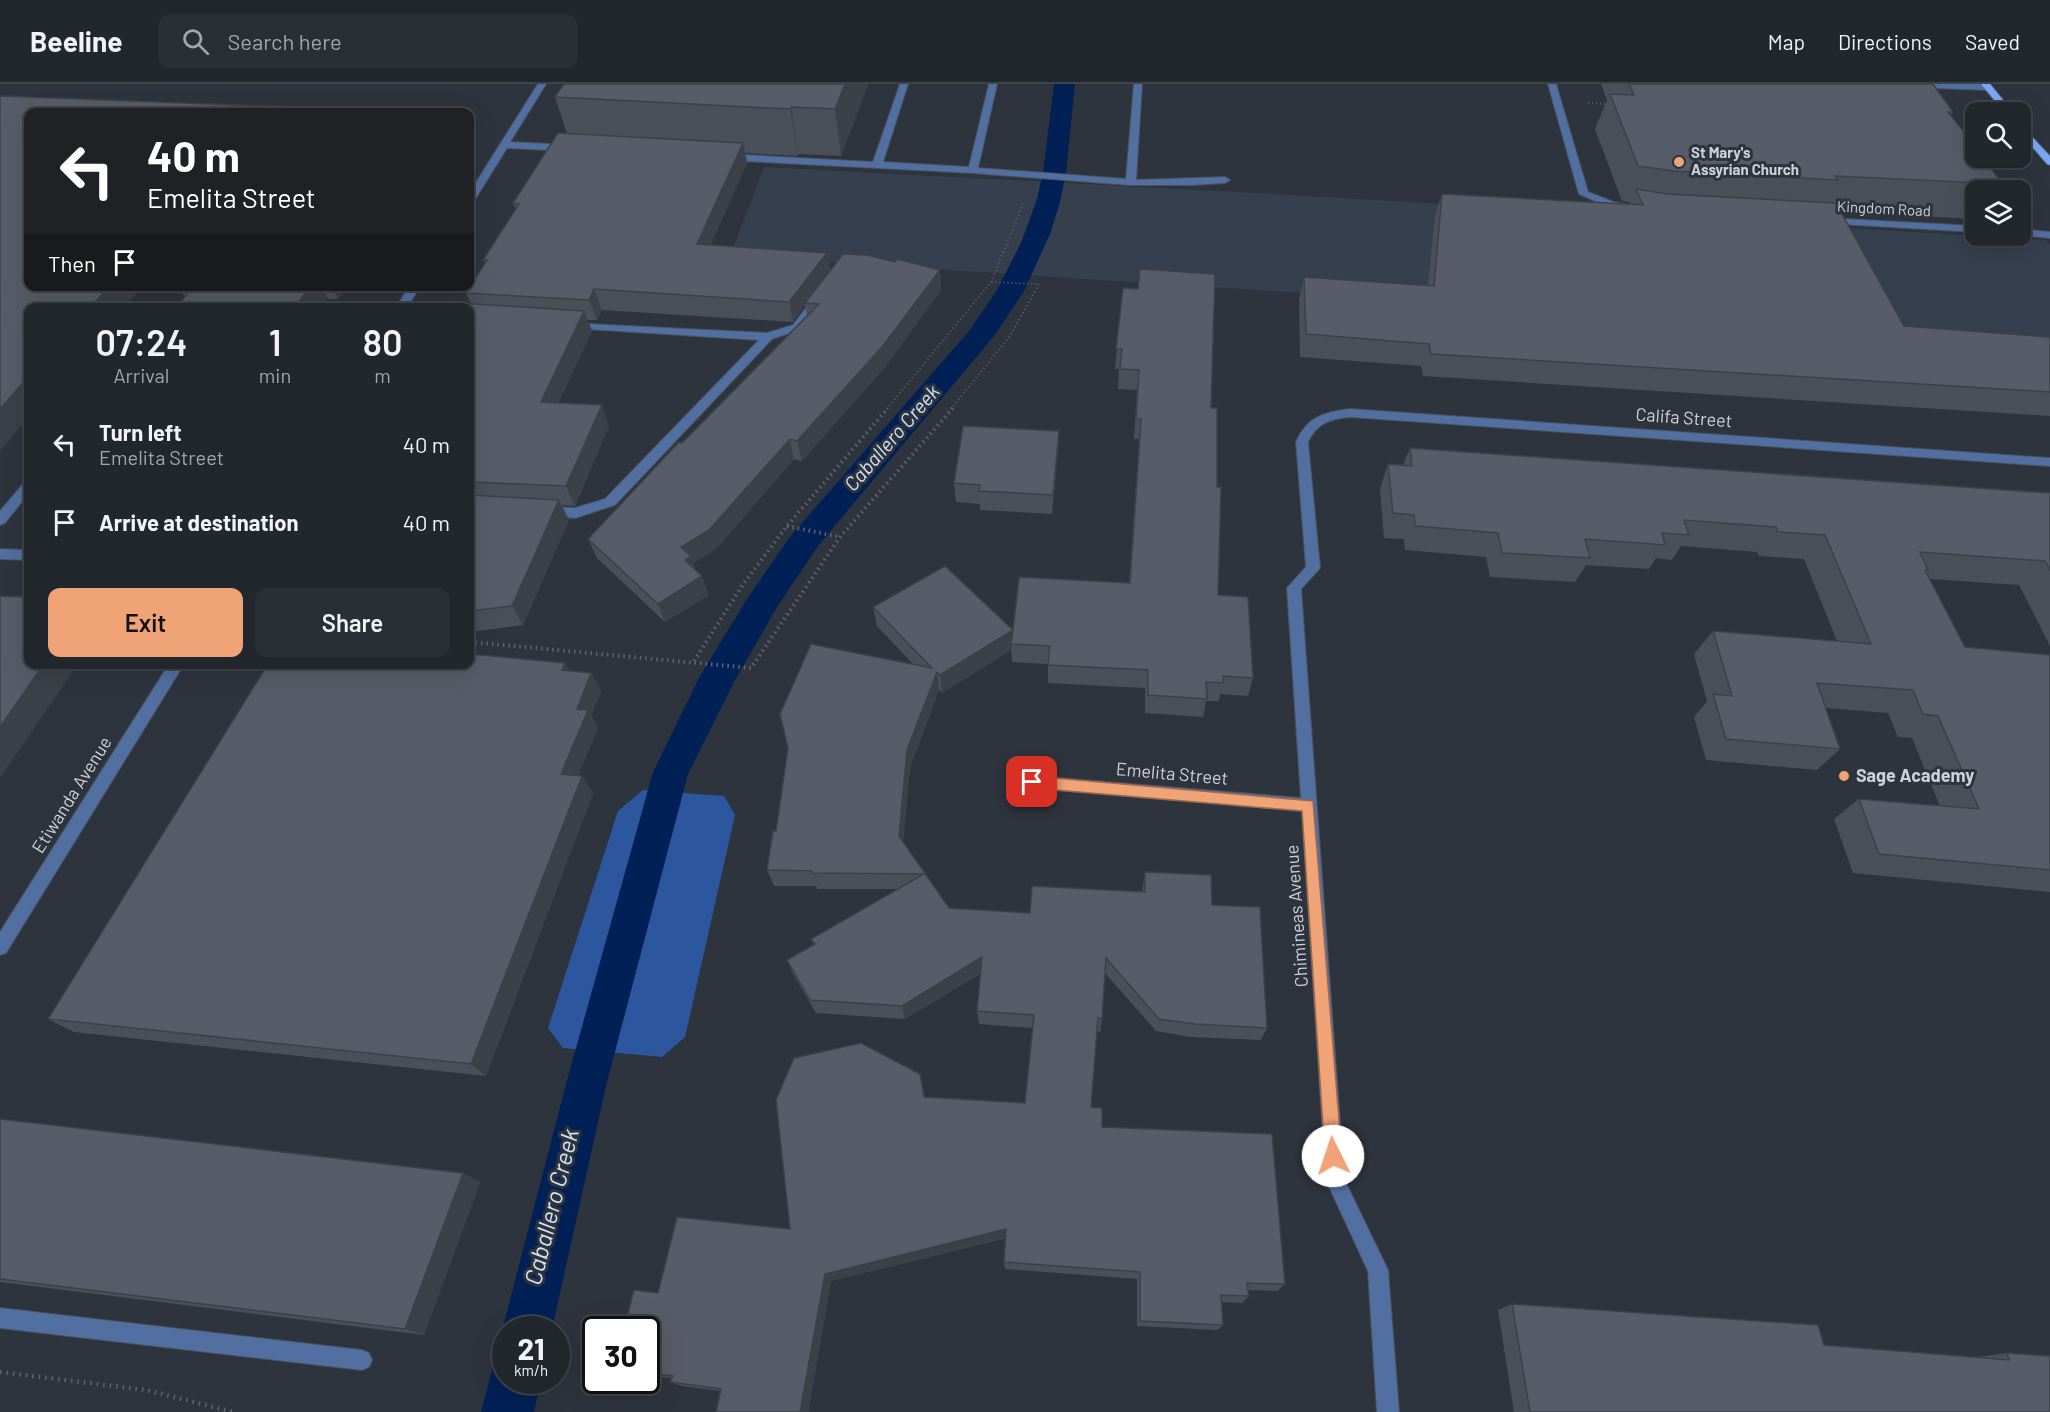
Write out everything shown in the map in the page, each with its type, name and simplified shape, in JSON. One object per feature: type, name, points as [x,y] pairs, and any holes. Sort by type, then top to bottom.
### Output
[{"type":"main road","points":[[1986,85],[2000,102]]},
{"type":"main road","points":[[2031,140],[2050,162]]},
{"type":"street","points":[[474,193],[542,84]]},
{"type":"street","points":[[877,165],[904,84]]},
{"type":"street","points":[[973,170],[993,84]]},
{"type":"street","points":[[1131,182],[1138,84]]},
{"type":"street","points":[[1552,84],[1584,194],[1612,205],[1634,208]]},
{"type":"street","points":[[1905,84],[1986,85]]},
{"type":"street","points":[[504,145],[583,149]]},
{"type":"street","points":[[719,156],[973,170],[1040,177],[1131,182],[1182,184],[1225,180]]},
{"type":"street","name":"Kingdom Road","points":[[1810,220],[1965,228]]},
{"type":"street","points":[[2031,233],[2050,235]]},
{"type":"street","points":[[553,324],[768,337],[797,327],[826,289]]},
{"type":"street","points":[[528,511],[575,513],[610,502],[768,337]]},
{"type":"street","name":"Califa Street","points":[[1317,419],[1350,413],[2050,462]]},
{"type":"street","name":"Chimineas Avenue","points":[[1317,419],[1307,429],[1302,442],[1313,568],[1294,588],[1308,805],[1335,1180],[1378,1270],[1388,1412]]},
{"type":"street","points":[[0,520],[24,491]]},
{"type":"street","points":[[0,554],[24,555]]},
{"type":"street","name":"Etiwanda Avenue","points":[[0,947],[174,669]]},
{"type":"street","name":"Emelita Street","points":[[1032,782],[1308,805]]},
{"type":"street","points":[[0,1318],[362,1360]]},
{"type":"path","points":[[1557,101],[1617,104]]},
{"type":"path","points":[[1978,168],[2000,169]]},
{"type":"path","points":[[693,661],[744,582],[787,526],[939,348],[991,282],[1026,197]]},
{"type":"path","points":[[474,642],[751,668],[840,537],[976,381],[1010,336],[1039,284],[991,282]]},
{"type":"path","points":[[787,526],[840,537]]},
{"type":"path","points":[[0,1372],[146,1390],[234,1412]]},
{"type":"shaded area","points":[[764,167],[1273,194],[1965,235],[1965,246],[2031,246],[2031,239],[2046,240],[2050,245],[2050,341],[730,256]]},
{"type":"shaded area","points":[[643,790],[724,796],[735,815],[685,1037],[662,1057],[563,1048],[548,1028],[618,811]]},
{"type":"water","name":"Caballero Creek","points":[[1054,84],[1075,84],[1066,173],[1060,202],[1050,234],[1024,291],[994,336],[818,546],[777,607],[734,682],[688,774],[606,1086],[555,1316],[506,1316],[566,1084],[653,772],[700,676],[747,599],[789,538],[969,331],[997,290],[1021,243],[1037,199],[1043,172]]},
{"type":"water","points":[[492,1370],[492,1394],[538,1394],[534,1412],[481,1412]]},
{"type":"building","points":[[564,84],[845,84],[835,109],[791,107],[790,109],[555,97]]},
{"type":"building","points":[[1629,84],[1933,84],[1953,112],[1948,112],[1965,133],[1965,168],[1991,168],[2000,180],[1965,180],[1965,182],[1835,176],[1838,180],[1673,171],[1638,166],[1610,94],[1634,95]]},
{"type":"building","points":[[0,96],[317,108],[24,108],[24,291],[105,291],[94,303],[24,303],[24,382],[0,409]]},
{"type":"building","points":[[558,133],[743,143],[697,244],[827,253],[789,302],[594,289],[589,300],[466,293],[474,291],[474,280],[487,260],[483,260],[519,204],[513,203]]},
{"type":"building","points":[[1636,189],[1667,194],[1836,203],[1904,326],[2050,337],[2050,392],[1431,354],[1429,344],[1306,334],[1304,277],[1434,286],[1442,194],[1643,205]]},
{"type":"building","points":[[843,254],[867,255],[895,262],[897,259],[940,270],[882,347],[797,441],[790,439],[709,530],[681,547],[691,556],[685,560],[702,576],[658,604],[588,539],[679,442],[682,443],[819,304],[805,303]]},
{"type":"building","points":[[1140,269],[1215,274],[1211,408],[1217,408],[1217,487],[1221,487],[1218,595],[1248,597],[1253,678],[1223,676],[1223,683],[1206,682],[1207,699],[1148,695],[1148,670],[1048,665],[1050,646],[1011,644],[1019,577],[1130,583],[1141,419],[1136,419],[1139,370],[1120,369],[1122,349],[1116,349],[1123,288],[1138,289]]},
{"type":"building","points":[[185,291],[307,291],[298,303],[180,303],[188,293]]},
{"type":"building","points":[[474,304],[584,311],[541,402],[602,405],[566,486],[474,482]]},
{"type":"building","points":[[963,426],[1059,431],[1053,495],[979,491],[980,485],[954,483]]},
{"type":"building","points":[[1410,448],[2050,493],[2050,570],[2045,561],[1920,552],[1928,570],[1925,570],[1965,647],[2050,655],[2050,870],[1879,854],[1859,799],[1979,809],[1938,716],[1923,714],[1913,690],[1817,683],[1840,749],[1726,739],[1713,694],[1732,696],[1713,631],[1871,644],[1825,535],[1778,532],[1776,527],[1684,520],[1689,535],[1662,533],[1665,545],[1585,539],[1590,558],[1502,553],[1498,533],[1415,526],[1414,515],[1393,513],[1388,464],[1412,466]]},
{"type":"building","points":[[474,495],[559,500],[512,606],[474,611]]},
{"type":"building","points":[[945,566],[1013,630],[940,675],[937,672],[907,750],[899,836],[949,908],[1030,913],[1032,886],[1145,892],[1145,872],[1211,875],[1212,905],[1260,907],[1267,1028],[1195,1024],[1159,1019],[1106,958],[1102,1019],[1098,1018],[1091,1107],[1102,1108],[1102,1127],[1272,1134],[1285,1284],[1247,1283],[1249,1296],[1221,1295],[1223,1325],[1140,1321],[1140,1272],[1004,1262],[1006,1229],[825,1274],[800,1412],[716,1412],[721,1389],[670,1382],[673,1376],[660,1375],[660,1316],[627,1316],[634,1290],[658,1293],[677,1217],[790,1229],[776,1100],[794,1058],[861,1043],[920,1074],[924,1097],[1025,1103],[1034,1015],[977,1011],[982,957],[902,1006],[810,1000],[787,960],[815,944],[811,939],[924,874],[812,873],[812,871],[767,870],[773,831],[776,831],[788,748],[780,714],[811,644],[932,668],[873,607]]},
{"type":"building","points":[[0,596],[24,597],[24,669],[41,669],[0,727]]},
{"type":"building","points":[[474,654],[565,663],[562,670],[591,673],[577,709],[588,710],[561,774],[582,776],[471,1064],[48,1019],[265,669],[474,669]]},
{"type":"building","points":[[0,1119],[463,1173],[405,1329],[0,1279]]},
{"type":"building","points":[[1512,1304],[1818,1325],[1824,1345],[2009,1360],[2007,1353],[2050,1356],[2050,1412],[1530,1412]]},
{"type":"place","name":"St Mary's Assyrian Church","points":[[1679,162]]},
{"type":"place","name":"Sage Academy","points":[[1844,776]]},
{"type":"route","points":[[1032,782],[1308,805],[1333,1156]]}]
